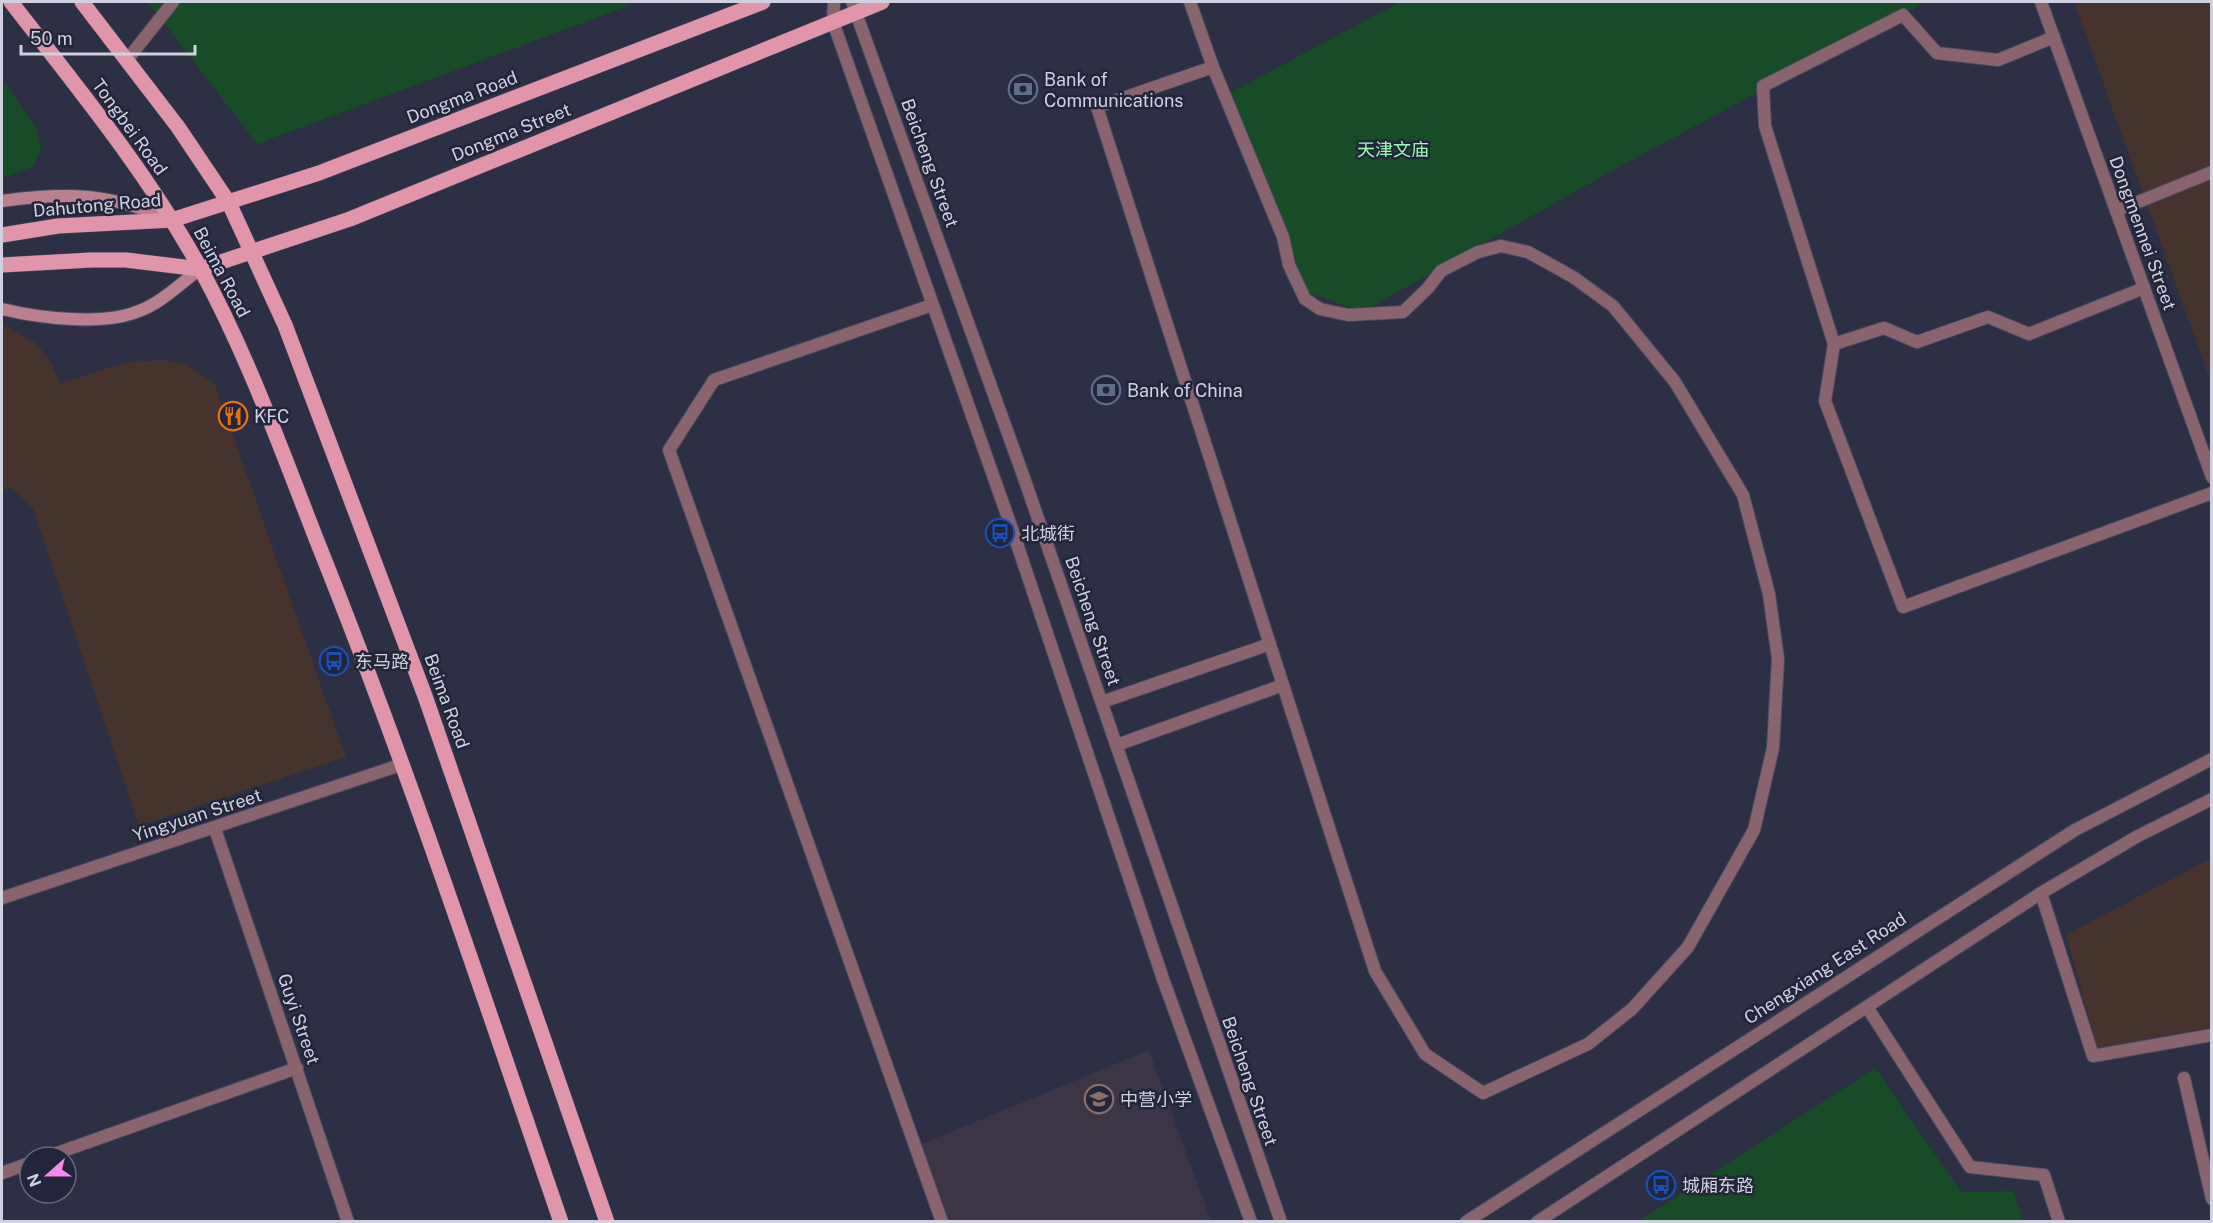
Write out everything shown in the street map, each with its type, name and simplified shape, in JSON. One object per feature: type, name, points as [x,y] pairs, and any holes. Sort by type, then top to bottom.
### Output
[{"type":"main road","name":"Tongbei Road","points":[[11,2],[120,144],[172,220]]},
{"type":"main road","name":"Tongbei Road","points":[[82,2],[178,127],[229,202]]},
{"type":"main road","name":"Dongma Road","points":[[172,220],[319,173],[763,2]]},
{"type":"main road","points":[[833,22],[854,7],[882,2]]},
{"type":"main road","name":"Dongma Street","points":[[200,269],[350,219],[833,22]]},
{"type":"main road","name":"Dahutong Road","points":[[2,201],[75,194],[140,206],[172,220]]},
{"type":"main road","name":"Beima Road","points":[[229,202],[253,251],[304,371],[425,696],[607,1221]]},
{"type":"main road","name":"Dahutong Road","points":[[2,235],[58,226],[172,220]]},
{"type":"main road","name":"Beima Road","points":[[172,220],[239,346],[359,646],[403,764],[561,1221]]},
{"type":"main road","points":[[2,265],[126,260],[200,269]]},
{"type":"main road","points":[[2,309],[28,315],[111,318],[126,315],[147,307],[200,269]]},
{"type":"street","points":[[127,60],[172,2]]},
{"type":"street","points":[[834,2],[833,22],[1012,529],[1163,979],[1251,1221]]},
{"type":"street","points":[[1190,2],[1213,67],[1282,237],[1289,265],[1305,299],[1320,309],[1348,315],[1403,312],[1428,288],[1441,271],[1478,252],[1502,246],[1528,252],[1573,277],[1613,306],[1675,382],[1743,495],[1769,594],[1778,659],[1773,748],[1754,830],[1688,946],[1632,1010],[1588,1044],[1483,1094],[1425,1054],[1375,971],[1097,107],[1213,67]]},
{"type":"street","name":"Dongmennei Street","points":[[2041,2],[2211,477]]},
{"type":"street","name":"Beicheng Street","points":[[854,7],[1102,702],[1281,1221]]},
{"type":"street","points":[[2054,37],[1998,60],[1937,53],[1903,15],[1763,86],[1765,126],[1834,344],[1825,401],[1903,607],[2211,493]]},
{"type":"street","points":[[2116,211],[2211,172]]},
{"type":"street","points":[[1834,344],[1884,328],[1917,342],[1988,317],[2029,334],[2144,288]]},
{"type":"street","points":[[932,305],[714,380],[669,450],[942,1221]]},
{"type":"street","points":[[1102,702],[1270,644]]},
{"type":"street","points":[[1117,745],[1283,685]]},
{"type":"street","name":"Chengxiang East Road","points":[[1466,1221],[2075,830],[2211,759]]},
{"type":"street","name":"Yingyuan Street","points":[[2,898],[215,829],[403,764]]},
{"type":"street","points":[[1537,1221],[2041,893],[2138,836],[2211,799]]},
{"type":"street","name":"Guyi Street","points":[[215,829],[348,1221]]},
{"type":"street","points":[[2041,893],[2093,1056],[2211,1035]]},
{"type":"street","points":[[1867,1007],[1970,1167],[2044,1175],[2059,1221]]},
{"type":"street","points":[[78,1146],[297,1068]]},
{"type":"street","points":[[2184,1078],[2211,1199]]},
{"type":"street","points":[[2,1173],[18,1167]]},
{"type":"shaded area","points":[[2074,2],[2211,2],[2211,382]]},
{"type":"shaded area","points":[[2,324],[36,343],[50,361],[61,383],[128,362],[162,360],[186,364],[215,384],[346,757],[139,826],[33,509],[12,488],[2,490]]},
{"type":"shaded area","points":[[2211,858],[2211,1027],[2097,1048],[2066,935]]},
{"type":"shaded area","name":"中营小学","points":[[1149,1050],[1211,1221],[940,1221],[914,1147]]},
{"type":"green space","points":[[148,2],[639,2],[257,144]]},
{"type":"green space","name":"天津文庙","points":[[1400,2],[1926,2],[1608,173],[1362,312],[1307,292],[1230,93]]},
{"type":"green space","points":[[2,79],[36,128],[41,149],[33,167],[2,178]]},
{"type":"green space","points":[[1875,1068],[1961,1192],[2013,1191],[2024,1221],[1639,1221]]},
{"type":"place","name":"Bank of Communications","points":[[1023,89]]},
{"type":"place","name":"Bank of China","points":[[1106,390]]},
{"type":"place","name":"KFC","points":[[233,416]]},
{"type":"place","name":"北城街","points":[[1000,533]]},
{"type":"place","name":"东马路","points":[[334,661]]},
{"type":"place","name":"中营小学","points":[[1099,1099]]},
{"type":"place","name":"城厢东路","points":[[1661,1185]]}]
